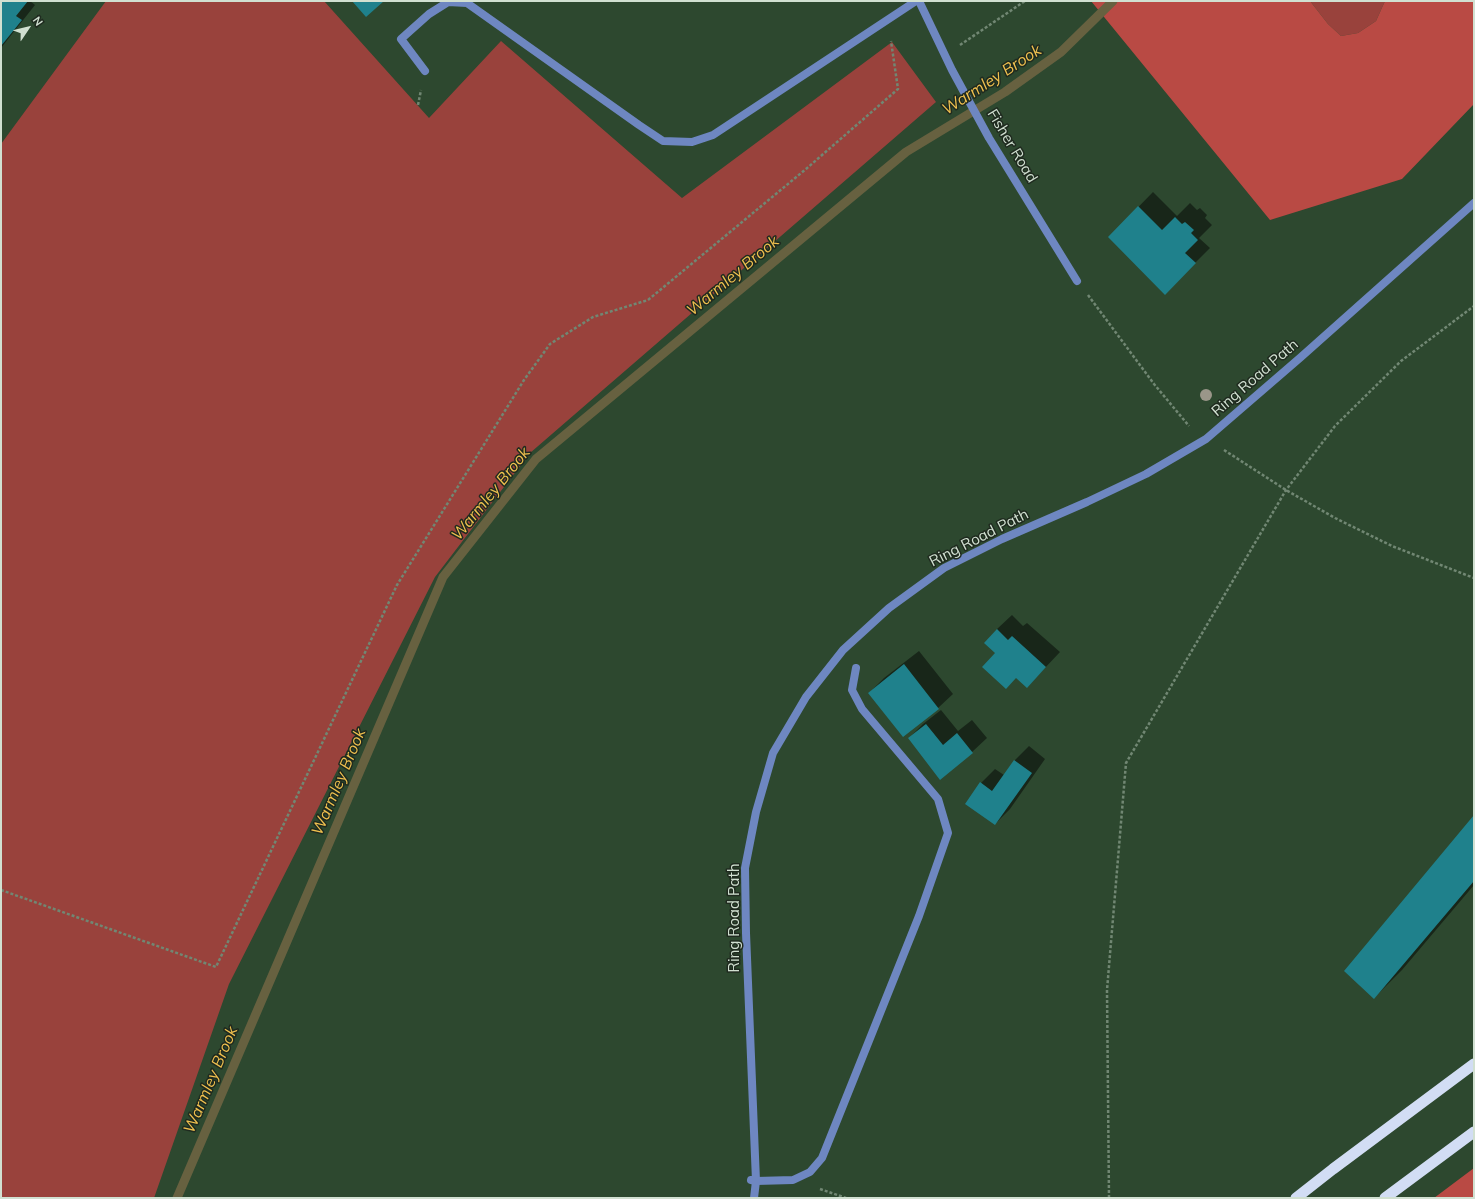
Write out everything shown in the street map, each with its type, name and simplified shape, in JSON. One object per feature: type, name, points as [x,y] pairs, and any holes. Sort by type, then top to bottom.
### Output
[{"type":"highway","points":[[1296,1198],[1474,1064]]},
{"type":"highway","points":[[1385,1198],[1474,1132]]},
{"type":"street","points":[[426,72],[401,39],[429,14],[448,2],[467,3],[663,141],[692,142],[713,135],[917,1]]},
{"type":"street","name":"Fisher Road","points":[[917,1],[989,138],[1077,280]]},
{"type":"street","name":"Ring Road Path","points":[[754,1198],[745,868],[756,812],[773,753],[806,697],[843,650],[889,608],[944,568],[1002,539],[1087,502],[1146,474],[1206,439],[1301,357],[1474,203]]},
{"type":"street","points":[[753,1180],[793,1180],[810,1172],[822,1158],[919,916],[948,833],[938,798],[862,709],[852,690],[856,668]]},
{"type":"path","points":[[945,55],[1025,1]]},
{"type":"path","points":[[1,890],[216,967],[397,585],[447,502],[528,374],[550,344],[593,317],[648,300],[806,169],[898,89],[888,19]]},
{"type":"path","points":[[1077,280],[1154,384],[1194,433],[1206,439],[1286,490],[1335,518],[1392,546],[1474,578]]},
{"type":"path","points":[[1109,1198],[1107,990],[1126,763],[1286,490],[1335,426],[1395,367],[1474,306]]},
{"type":"shaded area","points":[[106,1],[324,1],[429,118],[501,41],[682,198],[892,42],[936,102],[530,453],[435,577],[229,984],[154,1198],[1,1198],[1,144]]},
{"type":"shaded area","points":[[1091,1],[1310,1],[1328,24],[1341,36],[1358,33],[1376,21],[1385,1],[1474,1],[1474,104],[1402,179],[1270,220]]},
{"type":"shaded area","points":[[1310,1],[1385,1],[1376,21],[1358,33],[1341,36],[1328,24]]},
{"type":"shaded area","points":[[1474,1168],[1474,1198],[1434,1198]]},
{"type":"building","points":[[1,1],[28,1],[16,16],[22,20],[1,46]]},
{"type":"building","points":[[352,1],[384,1],[366,17]]},
{"type":"building","points":[[1138,206],[1162,230],[1175,217],[1182,224],[1185,222],[1194,230],[1191,233],[1198,240],[1185,253],[1196,263],[1165,295],[1108,237]]},
{"type":"building","points":[[997,629],[1008,640],[1012,636],[1046,667],[1027,688],[1016,678],[1006,689],[982,667],[995,653],[984,643]]},
{"type":"building","points":[[904,664],[939,709],[903,737],[868,693]]},
{"type":"building","points":[[926,724],[943,745],[957,733],[973,753],[940,780],[908,738]]},
{"type":"building","points":[[1014,760],[1032,773],[995,825],[965,804],[980,782],[992,791]]},
{"type":"building","points":[[1474,815],[1474,881],[1374,999],[1344,971]]},
{"type":"waterway","name":"Warmley Brook","points":[[177,1198],[443,577],[536,459],[906,152],[1005,92],[1061,52],[1113,1]]}]
